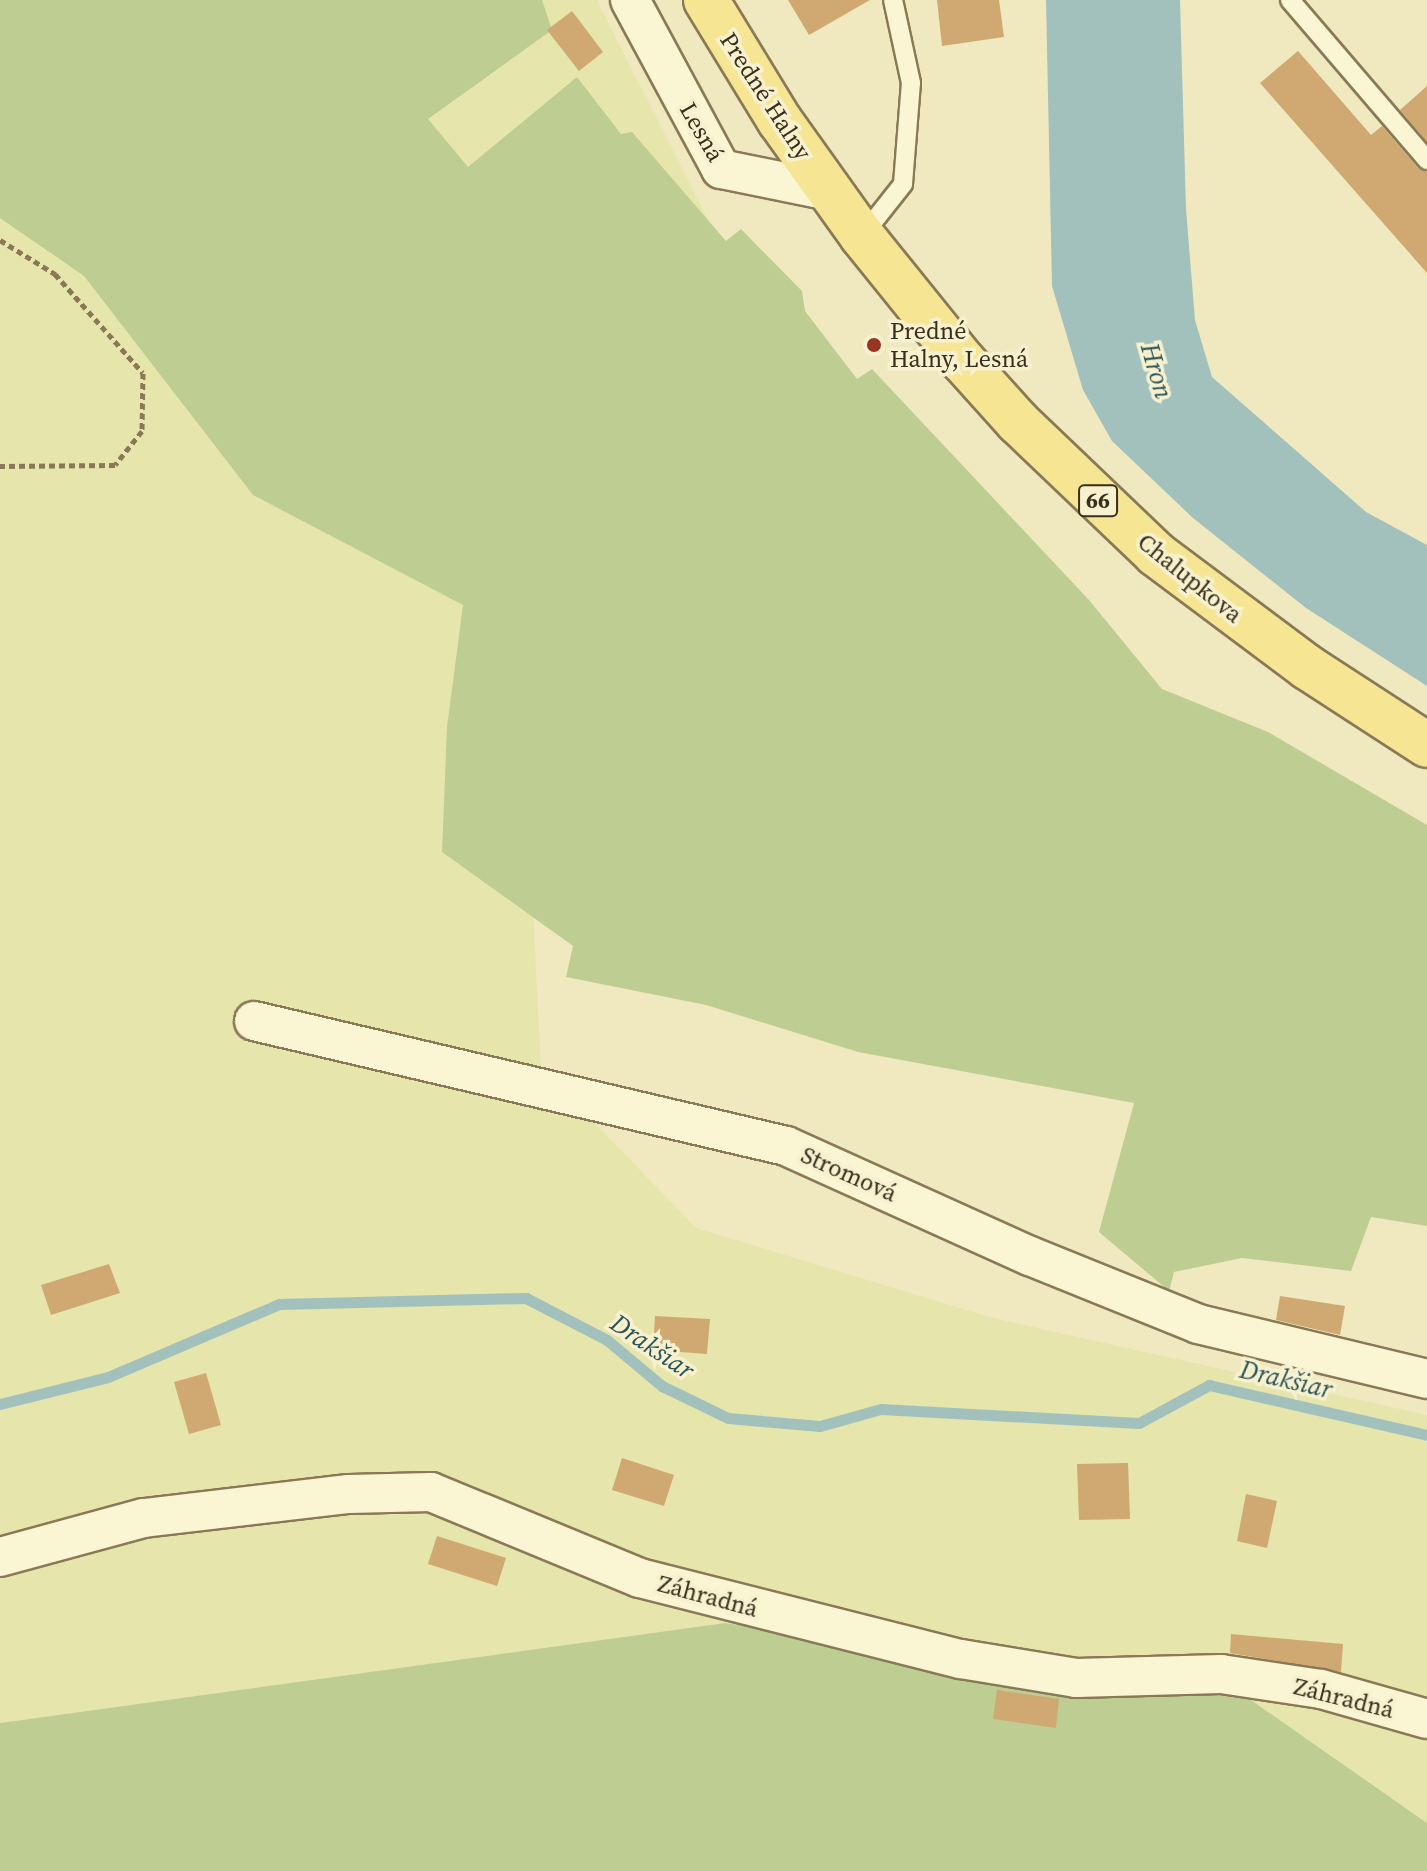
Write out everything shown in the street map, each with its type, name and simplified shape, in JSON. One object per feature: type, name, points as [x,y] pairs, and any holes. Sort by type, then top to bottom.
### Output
[{"type":"main road","name":"Predné Halny","points":[[706,0],[780,121],[829,191]]},
{"type":"main road","name":"Chalupkova","points":[[829,191],[963,361],[1018,422],[1156,554],[1307,667],[1427,745]]},
{"type":"street","name":"Lesná","points":[[630,0],[721,169],[829,191]]},
{"type":"street","name":"Stromová","points":[[254,1021],[786,1146],[1030,1256],[1198,1324],[1427,1379]]},
{"type":"street","name":"Záhradná","points":[[0,1557],[144,1518],[349,1494],[431,1492],[640,1578],[961,1659],[1076,1678],[1221,1674],[1321,1689],[1427,1719]]},
{"type":"lane","points":[[862,236],[903,184],[911,83],[893,0]]},
{"type":"lane","points":[[1290,0],[1427,160]]},
{"type":"path","points":[[0,240],[55,274],[143,373],[142,431],[115,465],[0,466]]},
{"type":"green space","points":[[0,0],[597,0],[743,289],[530,852],[541,1067],[696,1228],[993,1318],[1427,1415],[1427,1823],[1251,1700],[725,1623],[0,1723]]},
{"type":"green space","points":[[0,0],[542,0],[552,30],[428,119],[468,167],[577,77],[621,134],[632,132],[726,241],[741,229],[802,291],[805,311],[857,379],[872,369],[1089,600],[1162,689],[1268,732],[1427,825],[1427,1226],[1371,1217],[1351,1271],[1242,1258],[1174,1272],[1169,1291],[1099,1232],[1134,1103],[858,1052],[706,1005],[566,977],[573,946],[442,852],[447,727],[463,605],[253,495],[84,276],[0,218]]},
{"type":"green space","points":[[725,1623],[1251,1700],[1427,1823],[1427,1871],[0,1871],[0,1723]]},
{"type":"water","name":"Hron","points":[[1046,0],[1180,0],[1186,209],[1195,320],[1212,377],[1366,512],[1427,545],[1427,686],[1306,608],[1193,518],[1112,441],[1083,390],[1052,286]]},
{"type":"building","points":[[788,0],[870,0],[809,35]]},
{"type":"building","points":[[937,0],[999,0],[1004,37],[942,46]]},
{"type":"building","points":[[572,11],[603,52],[579,71],[547,30]]},
{"type":"building","points":[[1298,51],[1371,135],[1382,126],[1418,168],[1427,172],[1427,273],[1260,83]]},
{"type":"building","points":[[1427,86],[1427,142],[1400,110]]},
{"type":"building","points":[[109,1264],[120,1293],[51,1315],[41,1285]]},
{"type":"building","points":[[1280,1296],[1345,1306],[1340,1335],[1276,1320]]},
{"type":"building","points":[[655,1316],[710,1319],[707,1354],[653,1350]]},
{"type":"building","points":[[206,1373],[221,1425],[189,1434],[174,1382]]},
{"type":"building","points":[[622,1458],[674,1475],[664,1506],[612,1490]]},
{"type":"building","points":[[1128,1463],[1130,1519],[1079,1520],[1077,1464]]},
{"type":"building","points":[[1246,1494],[1277,1501],[1267,1548],[1237,1541]]},
{"type":"building","points":[[437,1536],[506,1558],[497,1586],[428,1564]]},
{"type":"building","points":[[1231,1634],[1343,1644],[1341,1672],[1230,1653]]},
{"type":"building","points":[[997,1690],[1059,1699],[1056,1728],[993,1719]]},
{"type":"waterway","name":"Drakšiar","points":[[0,1404],[108,1377],[279,1304],[526,1298],[607,1340],[662,1386],[728,1418],[820,1426],[881,1409],[1139,1423],[1209,1385],[1427,1435]]},
{"type":"place","name":"Predné Halny, Lesná","points":[[874,345]]}]
